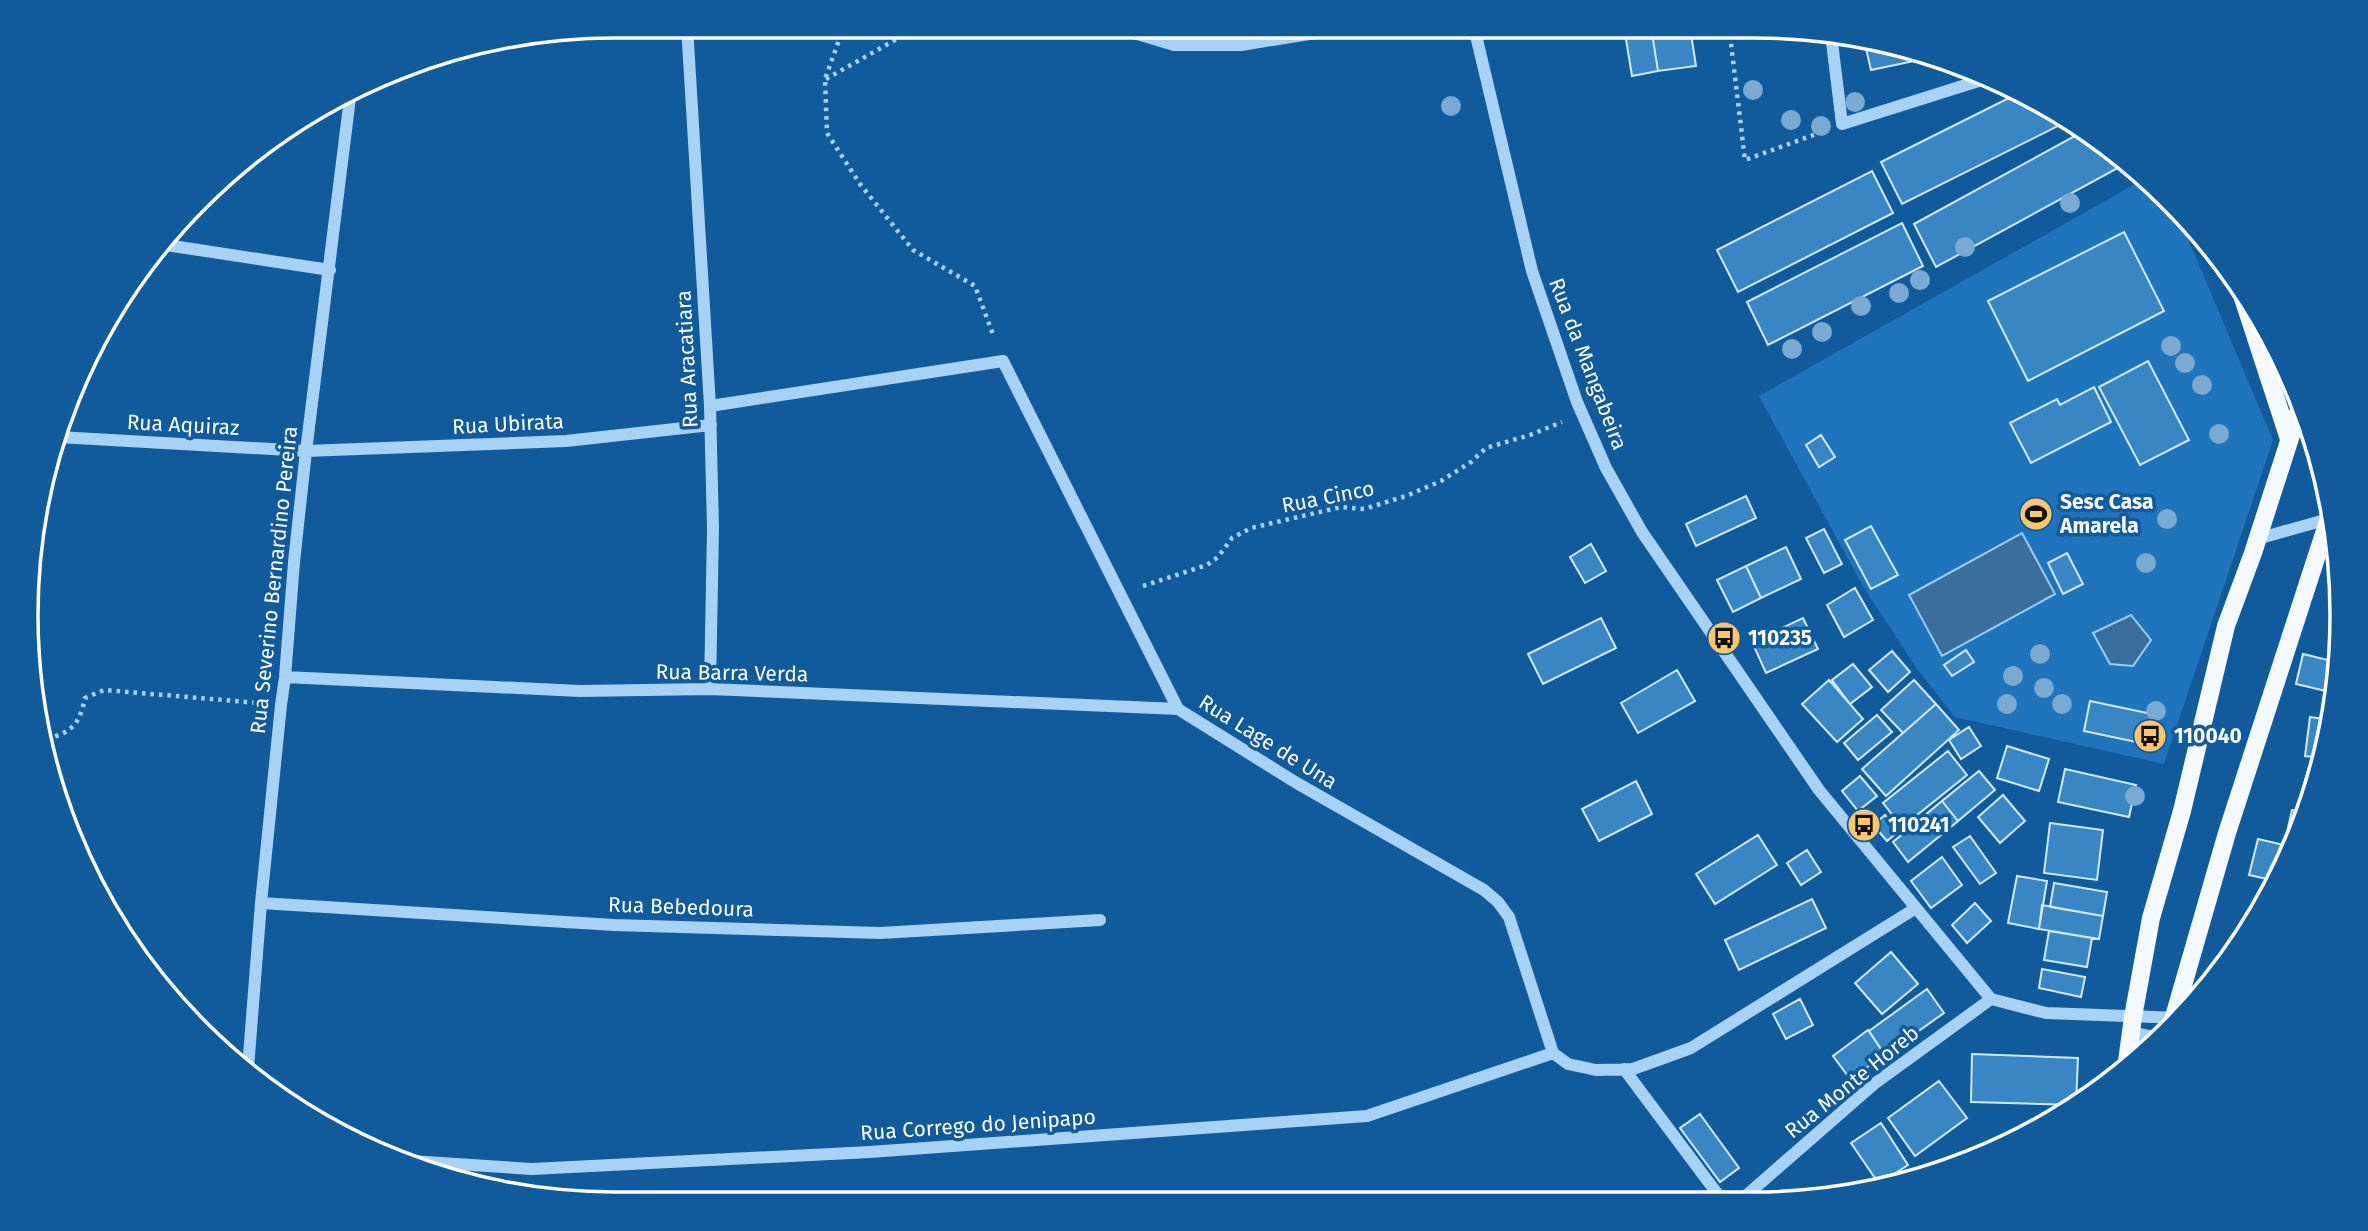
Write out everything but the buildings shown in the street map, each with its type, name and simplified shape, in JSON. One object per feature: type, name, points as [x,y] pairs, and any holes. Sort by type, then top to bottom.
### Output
[{"type":"main road","points":[[2256,333],[2289,439]]},
{"type":"main road","points":[[2128,1053],[2151,918],[2182,811],[2226,625],[2295,420]]},
{"type":"main road","points":[[2180,1003],[2227,833],[2324,535]]},
{"type":"street","name":"Rua Aracatiara","points":[[688,38],[711,425],[713,528],[710,690]]},
{"type":"street","points":[[1151,38],[1174,45],[1241,45],[1284,38]]},
{"type":"street","name":"Rua da Mangabeira","points":[[1476,38],[1532,271],[1582,414],[1606,468],[1642,532],[1819,790],[1991,999]]},
{"type":"street","points":[[1832,44],[1842,124],[1974,82]]},
{"type":"street","name":"Rua Severino Bernardino Pereira","points":[[249,1060],[294,562],[349,104]]},
{"type":"street","points":[[173,246],[330,270]]},
{"type":"street","points":[[710,406],[1003,361]]},
{"type":"street","name":"Rua Lage de Una","points":[[1003,361],[1178,709],[1295,782],[1491,896],[1509,917],[1553,1053]]},
{"type":"street","name":"Rua Ubirata","points":[[306,451],[566,441],[711,425]]},
{"type":"street","name":"Rua Aquiraz","points":[[67,437],[306,451]]},
{"type":"street","points":[[2257,539],[2321,519]]},
{"type":"street","name":"Rua Barra Verda","points":[[285,677],[580,691],[710,690],[1178,709]]},
{"type":"street","name":"Rua Bebedoura","points":[[261,903],[614,925],[881,933],[1100,920]]},
{"type":"street","points":[[1553,1053],[1568,1064],[1596,1070],[1633,1069],[1691,1048],[1916,908]]},
{"type":"street","points":[[1991,999],[2046,1013],[2165,1020]]},
{"type":"street","name":"Rua Monte Horeb","points":[[1750,1192],[1874,1084],[1991,999]]},
{"type":"street","points":[[2138,1044],[2139,1034],[2148,1036]]},
{"type":"street","name":"Rua Corrego do Jenipapo","points":[[431,1162],[532,1169],[870,1152],[1367,1116],[1553,1053]]},
{"type":"street","points":[[1624,1069],[1716,1192]]},
{"type":"path","points":[[840,38],[825,79],[827,132],[860,184],[913,250],[975,286],[1003,361]]},
{"type":"path","points":[[825,79],[898,38]]},
{"type":"path","points":[[1730,38],[1745,160],[1842,124]]},
{"type":"path","name":"Rua Cinco","points":[[1122,593],[1207,565],[1218,557],[1232,538],[1251,528],[1341,508],[1364,509],[1406,496],[1441,481],[1486,448],[1530,435],[1582,414]]},
{"type":"path","points":[[52,737],[65,734],[80,719],[85,698],[104,690],[281,705]]},
{"type":"shaded area","name":"Sesc Casa Amarela","points":[[2135,184],[2161,207],[2187,236],[2273,440],[2164,764],[1955,717],[1917,669],[1864,588],[1759,396]]},
{"type":"shaded area","points":[[2022,533],[2055,594],[1942,656],[1909,595]]},
{"type":"shaded area","points":[[2131,615],[2151,640],[2133,666],[2110,664],[2093,633]]},
{"type":"place","name":"Sesc Casa Amarela","points":[[2036,514]]},
{"type":"place","name":"110235","points":[[1724,638]]},
{"type":"place","name":"110040","points":[[2150,736]]},
{"type":"place","name":"110241","points":[[1864,825]]}]
